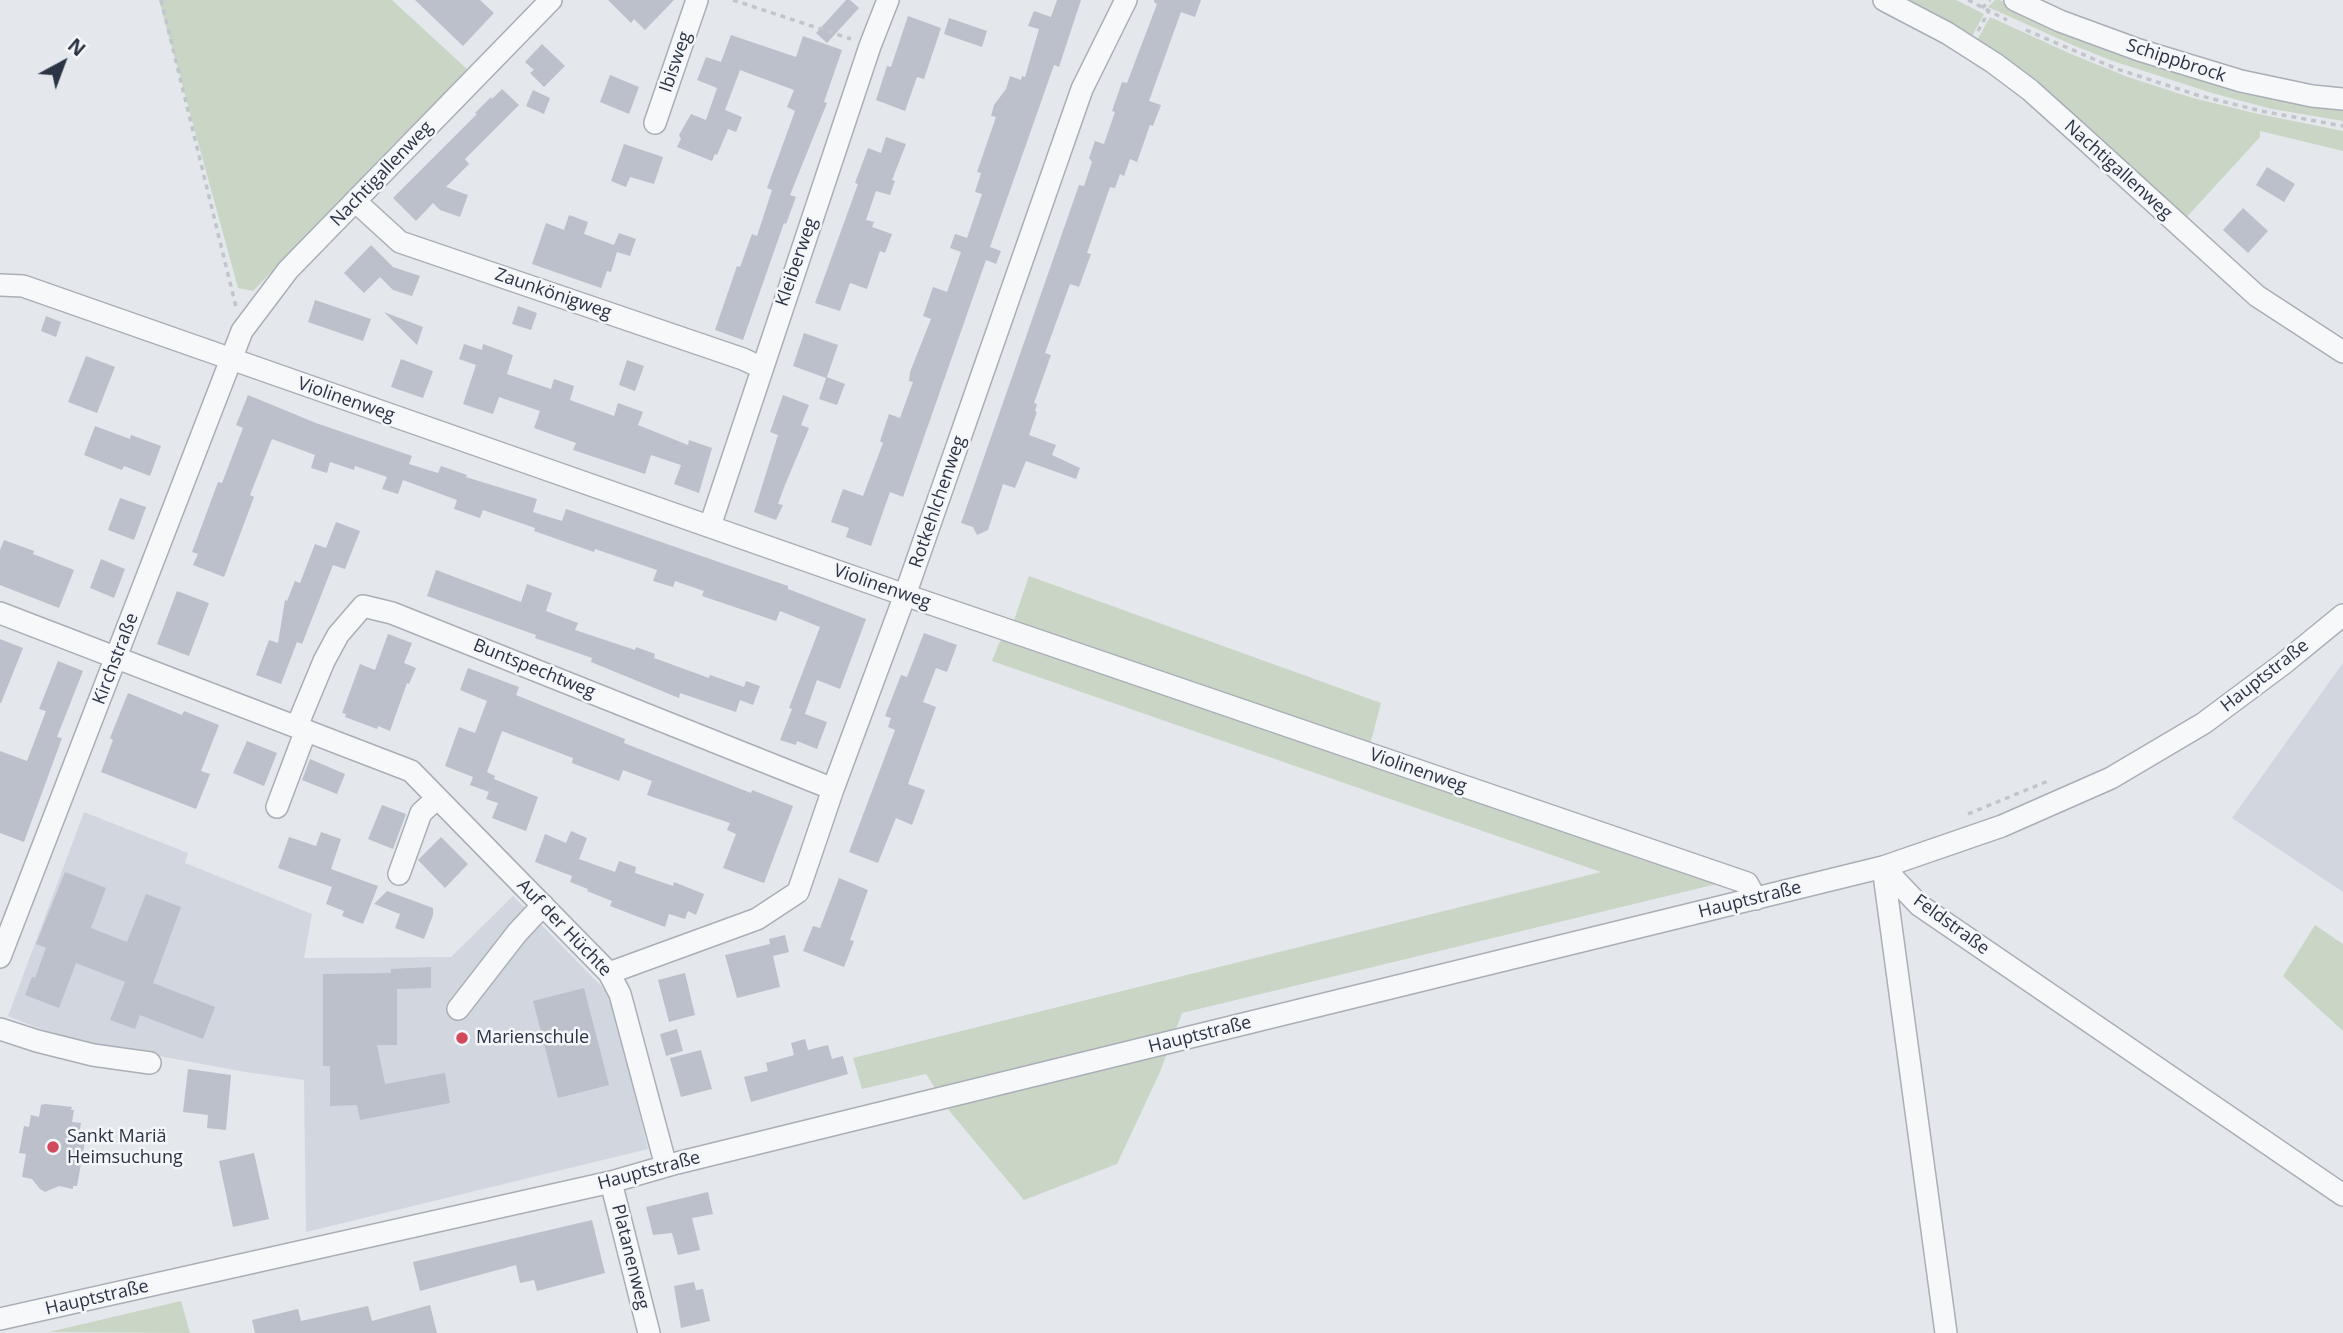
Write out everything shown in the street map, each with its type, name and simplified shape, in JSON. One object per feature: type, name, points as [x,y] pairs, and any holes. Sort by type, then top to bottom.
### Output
[{"type":"street","name":"Nachtigallenweg","points":[[230,360],[242,331],[288,270],[551,0]]},
{"type":"street","name":"Ibisweg","points":[[655,123],[697,0]]},
{"type":"street","name":"Kleiberweg","points":[[710,526],[870,46],[888,0]]},
{"type":"street","name":"Rotkehlchenweg","points":[[609,973],[757,919],[798,892],[1082,89],[1126,0]]},
{"type":"street","name":"Nachtigallenweg","points":[[1884,0],[1970,47],[2003,70],[2079,134],[2257,296],[2343,352]]},
{"type":"street","name":"Schippbrock","points":[[2015,0],[2060,21],[2138,50],[2241,81],[2312,96],[2343,99]]},
{"type":"street","name":"Zaunkönigweg","points":[[355,201],[400,242],[743,359],[762,368]]},
{"type":"street","name":"Violinenweg","points":[[0,285],[23,286],[905,595],[1746,883],[1756,900]]},
{"type":"street","name":"Kirchstraße","points":[[0,957],[230,360]]},
{"type":"street","name":"Buntspechtweg","points":[[301,728],[333,644],[363,606],[392,613],[833,789]]},
{"type":"street","name":"Auf der Hüchte","points":[[0,613],[411,771],[609,973],[620,994],[666,1166]]},
{"type":"street","name":"Hauptstraße","points":[[2,1324],[611,1182],[666,1166],[1756,900],[1883,866],[2002,826],[2111,778],[2204,723],[2343,615]]},
{"type":"street","points":[[277,807],[301,728]]},
{"type":"street","points":[[399,874],[421,813],[437,798]]},
{"type":"street","name":"Feldstraße","points":[[1883,866],[1919,905],[2343,1195]]},
{"type":"street","name":"Feldstraße","points":[[1883,866],[1946,1333]]},
{"type":"street","points":[[458,1009],[517,933],[543,905]]},
{"type":"street","points":[[0,1029],[93,1055],[150,1063]]},
{"type":"street","name":"Platanenweg","points":[[611,1182],[649,1333]]},
{"type":"path","points":[[160,0],[242,331]]},
{"type":"path","points":[[733,0],[870,46]]},
{"type":"path","points":[[1983,8],[1990,0]]},
{"type":"path","points":[[1967,815],[2056,778]]},
{"type":"shaded area","points":[[2343,663],[2343,892],[2232,818]]},
{"type":"shaded area","points":[[84,812],[188,853],[185,863],[312,914],[304,958],[451,957],[513,896],[611,996],[648,1149],[306,1232],[304,1080],[245,1072],[63,1038],[8,1016]]},
{"type":"green space","points":[[159,0],[392,0],[468,70],[253,291],[238,288]]},
{"type":"green space","points":[[1897,0],[1956,0],[1984,14],[1970,40]]},
{"type":"green space","points":[[1995,0],[2101,48],[2176,71],[2343,109],[2343,121],[2272,109],[2113,61],[1988,7]]},
{"type":"green space","points":[[1990,17],[2128,77],[2193,98],[2343,131],[2343,151],[2260,131],[2260,137],[2185,219],[1976,42]]},
{"type":"green space","points":[[1029,576],[1381,703],[1370,745],[1754,875],[1182,1013],[1160,1072],[1117,1164],[1024,1200],[951,1113],[926,1074],[862,1089],[853,1058],[1601,872],[992,661],[999,643],[1013,623]]},
{"type":"green space","points":[[2315,925],[2343,944],[2343,1031],[2283,976]]},
{"type":"green space","points":[[181,1301],[190,1333],[49,1332]]},
{"type":"building","points":[[415,0],[480,0],[494,13],[463,46]]},
{"type":"building","points":[[608,0],[674,0],[645,30],[634,19],[631,23]]},
{"type":"building","points":[[846,0],[859,8],[827,43],[816,33]]},
{"type":"building","points":[[1057,0],[1081,0],[1059,67],[1054,65],[990,247],[1001,251],[996,264],[986,260],[903,497],[890,492],[871,546],[846,537],[849,528],[831,522],[843,489],[863,496],[883,443],[880,441],[889,414],[900,418],[913,382],[909,381],[910,372],[931,319],[923,316],[933,287],[947,292],[961,252],[950,248],[955,234],[967,238],[982,194],[975,192],[981,173],[977,172],[996,117],[991,116],[994,105],[1006,89],[1010,76],[1021,80],[1022,76],[1025,77],[1039,29],[1028,26],[1034,11],[1051,17]]},
{"type":"building","points":[[1154,0],[1201,0],[1195,17],[1181,12],[1149,101],[1161,105],[1153,126],[1150,125],[1137,162],[1130,159],[1124,176],[1120,174],[1115,188],[1110,187],[1087,253],[1091,254],[1079,287],[1070,284],[1045,353],[1051,355],[1034,403],[1037,404],[1037,412],[1029,435],[1056,445],[1052,455],[1080,468],[1076,479],[1026,461],[1015,488],[1003,484],[988,530],[977,535],[973,527],[961,523],[1079,185],[1084,186],[1095,141],[1104,144],[1122,82],[1127,83],[1157,4]]},
{"type":"building","points":[[908,16],[941,28],[924,79],[917,77],[905,111],[876,100],[887,66],[891,67]]},
{"type":"building","points":[[949,18],[987,31],[982,47],[944,34]]},
{"type":"building","points":[[731,35],[796,57],[803,36],[842,50],[824,102],[827,103],[790,195],[796,197],[786,224],[784,223],[743,340],[715,330],[737,266],[740,267],[752,234],[757,236],[772,190],[767,188],[795,111],[787,107],[794,90],[740,70],[725,110],[742,117],[736,132],[728,129],[712,161],[677,147],[681,139],[679,135],[691,114],[706,120],[717,88],[697,80],[706,57],[721,62]]},
{"type":"building","points":[[542,44],[565,66],[544,87],[530,73],[534,70],[525,62]]},
{"type":"building","points":[[610,75],[639,87],[629,114],[600,102]]},
{"type":"building","points":[[502,89],[519,105],[465,159],[469,164],[446,187],[468,195],[460,217],[440,210],[433,203],[416,221],[393,198],[491,97],[492,99]]},
{"type":"building","points":[[533,90],[550,98],[544,114],[526,106]]},
{"type":"building","points":[[886,137],[906,144],[892,180],[895,181],[890,195],[876,191],[866,220],[874,222],[872,227],[892,234],[885,253],[880,251],[867,289],[850,283],[840,311],[815,303],[858,184],[855,183],[868,148],[881,153]]},
{"type":"building","points":[[624,144],[663,157],[654,184],[630,177],[626,187],[611,181]]},
{"type":"building","points":[[2267,167],[2295,184],[2284,202],[2256,185]]},
{"type":"building","points":[[2243,208],[2268,231],[2248,253],[2223,230]]},
{"type":"building","points":[[569,215],[588,222],[584,234],[614,245],[619,233],[636,239],[630,256],[617,252],[611,272],[607,271],[601,288],[532,264],[546,223],[564,230]]},
{"type":"building","points":[[371,245],[393,267],[420,276],[412,296],[393,290],[380,277],[364,293],[344,273]]},
{"type":"building","points":[[315,300],[371,319],[363,341],[308,322]]},
{"type":"building","points":[[518,306],[537,313],[531,330],[512,324]]},
{"type":"building","points":[[384,312],[423,327],[417,345]]},
{"type":"building","points":[[46,316],[61,322],[56,337],[41,331]]},
{"type":"building","points":[[804,333],[838,345],[827,377],[845,384],[837,405],[819,399],[826,378],[793,366]]},
{"type":"building","points":[[464,344],[482,350],[483,344],[513,355],[507,374],[551,389],[554,379],[574,386],[570,400],[614,416],[618,403],[643,412],[638,425],[688,445],[689,440],[712,448],[699,493],[674,484],[681,465],[651,455],[645,474],[573,450],[576,443],[534,428],[540,411],[499,397],[493,414],[463,404],[476,365],[459,359]]},
{"type":"building","points":[[86,356],[115,367],[97,413],[68,402]]},
{"type":"building","points":[[401,359],[433,371],[423,398],[391,387]]},
{"type":"building","points":[[627,360],[644,366],[635,391],[619,385]]},
{"type":"building","points":[[248,395],[316,423],[412,456],[409,464],[438,473],[441,466],[467,475],[466,477],[537,499],[533,512],[562,521],[566,509],[788,586],[788,589],[866,619],[840,689],[817,680],[805,714],[827,722],[817,749],[797,741],[796,745],[780,740],[792,709],[789,708],[820,627],[780,611],[776,621],[702,596],[704,591],[675,581],[673,587],[653,581],[657,570],[595,549],[594,552],[483,510],[480,518],[454,509],[457,500],[403,480],[398,494],[382,489],[387,477],[355,466],[354,470],[330,462],[327,473],[311,468],[315,455],[272,439],[250,495],[254,497],[224,577],[193,565],[198,554],[192,552],[218,482],[222,483],[243,428],[236,425]]},
{"type":"building","points":[[783,395],[809,405],[801,425],[809,428],[778,504],[783,505],[776,520],[754,512],[778,435],[770,432]]},
{"type":"building","points":[[95,426],[130,439],[131,435],[161,446],[150,476],[124,466],[122,470],[84,455]]},
{"type":"building","points":[[120,498],[146,507],[134,540],[108,530]]},
{"type":"building","points":[[336,522],[360,531],[345,569],[333,565],[302,644],[297,642],[281,684],[256,675],[269,640],[278,643],[285,600],[287,601],[295,581],[300,583],[315,544],[326,548]]},
{"type":"building","points":[[4,540],[74,570],[59,608],[0,585],[0,550]]},
{"type":"building","points":[[101,559],[125,569],[114,598],[90,588]]},
{"type":"building","points":[[436,570],[521,602],[527,584],[552,593],[546,611],[578,623],[575,630],[635,650],[636,647],[655,654],[654,658],[709,678],[710,675],[744,687],[746,681],[760,686],[753,705],[740,700],[736,712],[680,693],[679,698],[591,662],[592,658],[535,638],[536,635],[427,596]]},
{"type":"building","points":[[177,591],[209,603],[189,656],[157,644]]},
{"type":"building","points":[[924,633],[957,645],[947,672],[936,668],[923,702],[936,707],[908,784],[925,790],[912,825],[896,818],[878,863],[849,852],[895,730],[888,727],[891,718],[885,716],[901,675],[907,677]]},
{"type":"building","points":[[388,634],[412,643],[404,663],[416,668],[409,684],[407,683],[390,731],[345,717],[346,714],[342,713],[360,664],[375,670]]},
{"type":"building","points":[[0,639],[23,648],[1,703],[0,703]]},
{"type":"building","points":[[58,661],[83,671],[57,737],[62,738],[24,842],[0,833],[0,751],[27,761],[46,711],[39,709]]},
{"type":"building","points":[[468,668],[519,687],[516,695],[625,739],[624,743],[751,793],[752,790],[793,806],[764,883],[723,868],[736,834],[727,830],[730,823],[647,795],[652,781],[623,770],[619,781],[572,763],[573,758],[502,731],[487,772],[495,776],[489,792],[470,785],[473,777],[445,766],[459,727],[475,733],[487,701],[460,690]]},
{"type":"building","points":[[128,693],[182,715],[184,711],[219,725],[201,771],[210,774],[196,809],[101,772],[113,740],[110,738]]},
{"type":"building","points":[[247,741],[277,753],[264,786],[233,773]]},
{"type":"building","points":[[310,759],[345,774],[337,794],[302,780]]},
{"type":"building","points":[[494,779],[538,797],[526,831],[492,818],[498,803],[486,799]]},
{"type":"building","points":[[382,805],[406,814],[393,849],[368,839]]},
{"type":"building","points":[[571,831],[587,838],[579,859],[615,872],[619,861],[636,867],[635,873],[673,886],[674,882],[704,894],[696,915],[688,911],[685,919],[669,914],[665,927],[610,906],[612,901],[570,882],[572,876],[535,862],[545,834],[566,843]]},
{"type":"building","points":[[321,832],[341,839],[331,869],[378,886],[363,924],[342,916],[344,911],[326,904],[332,887],[278,868],[289,837],[316,846]]},
{"type":"building","points":[[441,837],[468,864],[445,888],[418,860]]},
{"type":"building","points":[[65,872],[106,888],[91,928],[127,942],[146,894],[181,907],[153,983],[215,1007],[203,1039],[140,1015],[135,1029],[110,1020],[125,982],[76,963],[59,1008],[25,995],[32,977],[35,978],[46,948],[36,944]]},
{"type":"building","points":[[839,878],[868,890],[850,940],[854,941],[844,967],[803,951],[813,926],[820,928]]},
{"type":"building","points":[[387,891],[433,908],[424,939],[395,928],[400,914],[374,904]]},
{"type":"building","points":[[785,935],[789,952],[773,956],[780,987],[737,998],[725,955],[770,944],[769,939]]},
{"type":"building","points":[[431,967],[431,988],[397,989],[397,1045],[377,1045],[385,1084],[445,1073],[450,1103],[360,1120],[357,1105],[330,1106],[330,1066],[323,1066],[323,974],[391,973],[391,969]]},
{"type":"building","points":[[685,973],[695,1015],[669,1022],[658,980]]},
{"type":"building","points":[[584,988],[609,1085],[558,1098],[533,1001]]},
{"type":"building","points":[[677,1029],[683,1051],[666,1056],[660,1034]]},
{"type":"building","points":[[805,1039],[808,1050],[828,1045],[832,1059],[843,1056],[848,1074],[751,1102],[744,1077],[768,1071],[766,1063],[794,1055],[791,1043]]},
{"type":"building","points":[[701,1050],[712,1089],[681,1097],[670,1058]]},
{"type":"building","points":[[188,1069],[231,1075],[226,1130],[207,1128],[208,1115],[183,1112]]},
{"type":"building","name":"Sankt Mariä Heimsuchung","points":[[41,1105],[72,1107],[72,1122],[81,1123],[79,1135],[86,1136],[77,1186],[73,1186],[73,1189],[59,1186],[45,1192],[32,1179],[22,1177],[26,1154],[19,1153],[24,1126],[29,1127],[31,1115],[39,1117]]},
{"type":"building","points":[[254,1153],[269,1219],[233,1227],[219,1161]]},
{"type":"building","points":[[708,1192],[713,1214],[692,1218],[700,1250],[678,1255],[672,1233],[653,1235],[646,1207]]},
{"type":"building","points":[[592,1220],[605,1273],[537,1291],[534,1280],[520,1283],[516,1265],[420,1291],[413,1262]]},
{"type":"building","points":[[694,1282],[696,1290],[703,1289],[710,1321],[681,1328],[674,1286]]},
{"type":"building","points":[[430,1305],[437,1333],[255,1333],[252,1320],[298,1309],[301,1321],[368,1306],[372,1321]]},
{"type":"place","name":"Marienschule","points":[[462,1038]]},
{"type":"place","name":"Sankt Mariä Heimsuchung","points":[[53,1147]]}]
